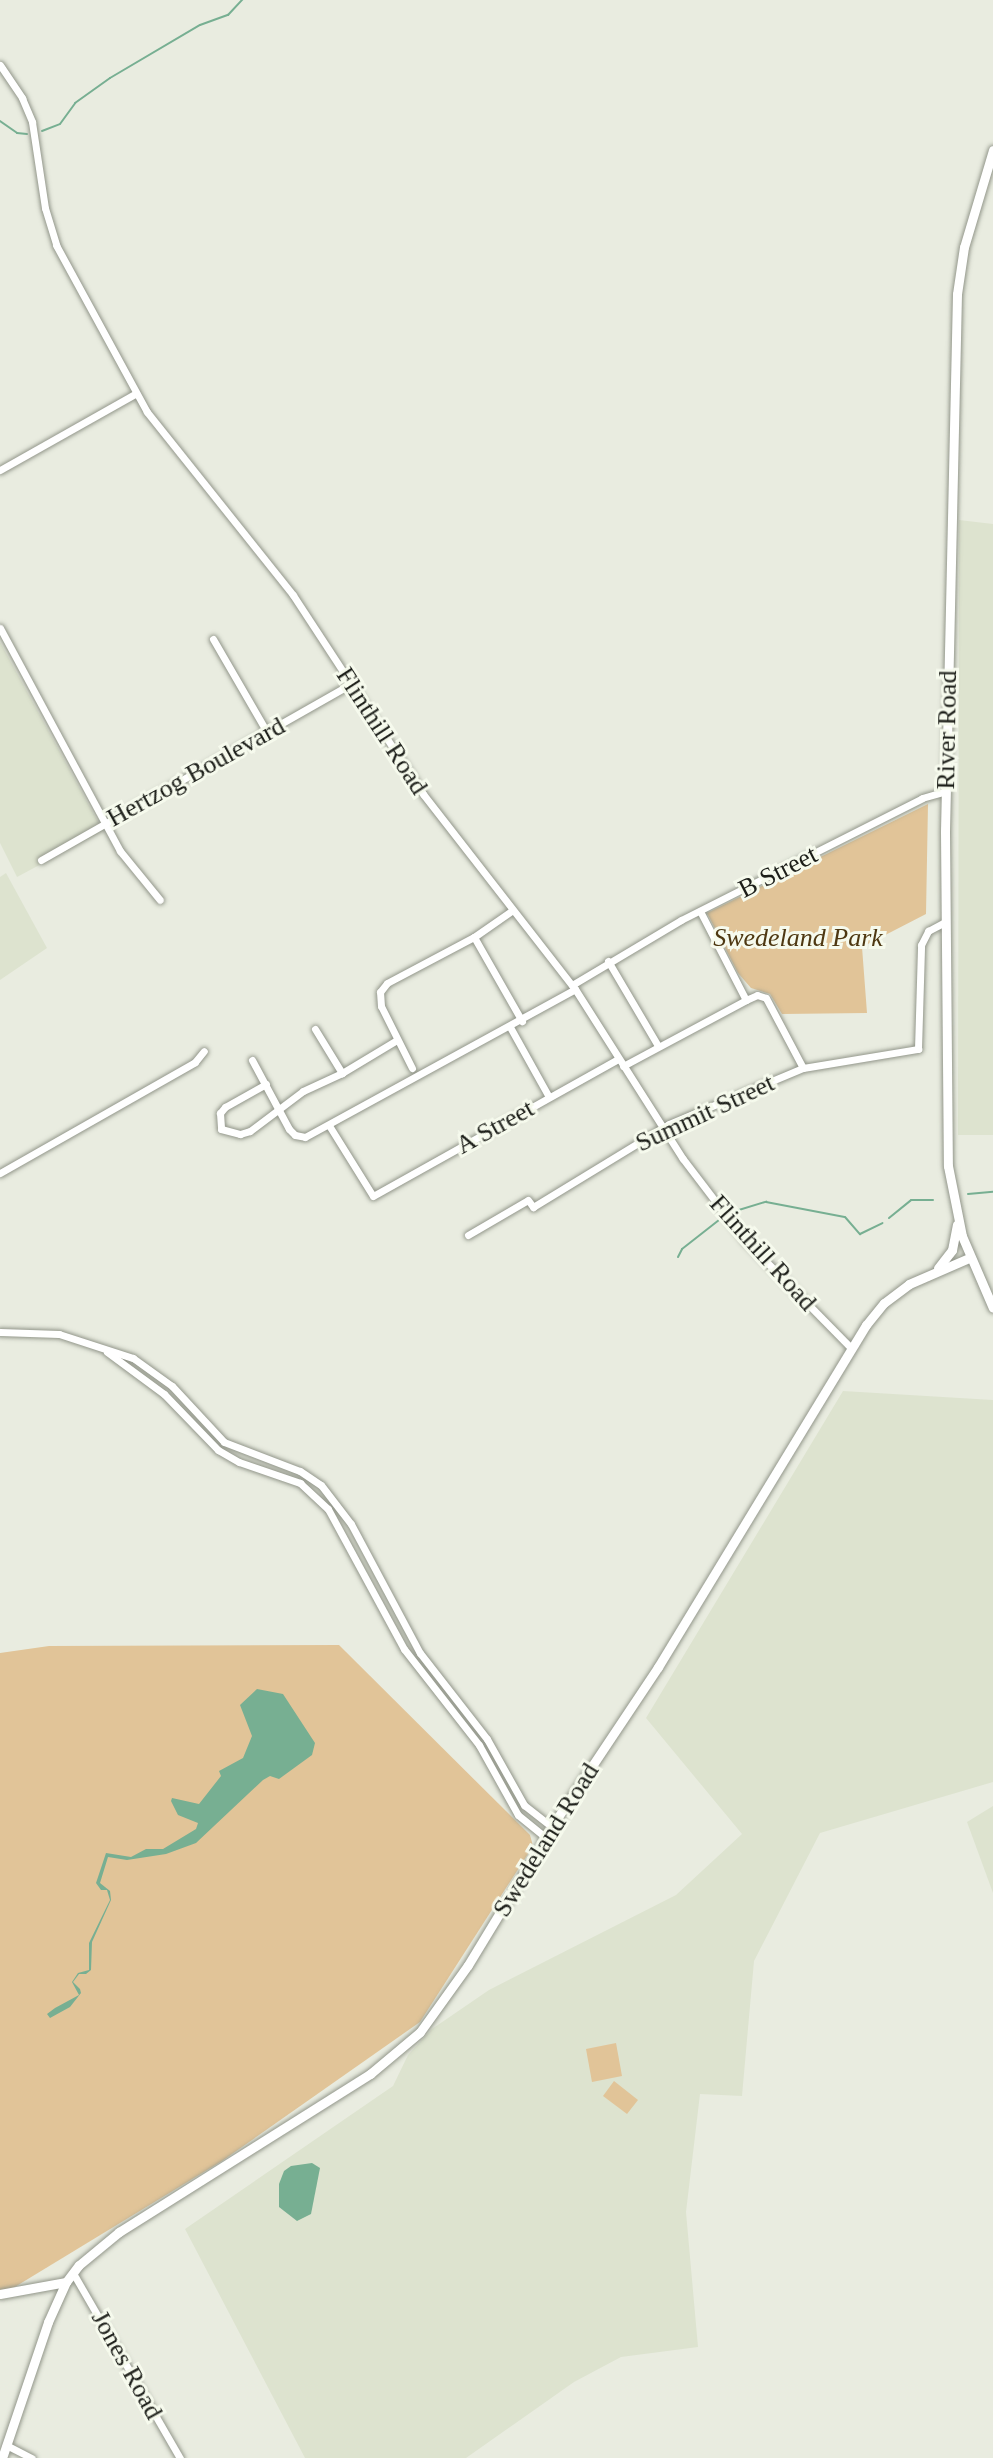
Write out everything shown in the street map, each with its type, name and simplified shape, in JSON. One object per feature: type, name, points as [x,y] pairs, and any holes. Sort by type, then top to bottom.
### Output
[{"type":"main road","name":"River Road","points":[[993,150],[962,257],[954,363],[945,922],[947,1138],[957,1221],[969,1258],[993,1308]]},
{"type":"main road","points":[[934,1272],[952,1250],[957,1221]]},
{"type":"main road","name":"Swedeland Road","points":[[2,2458],[48,2322],[73,2273],[89,2255],[119,2232],[276,2136],[410,2043],[468,1965],[552,1827],[704,1594],[851,1348],[884,1303],[909,1284],[969,1258]]},
{"type":"main road","points":[[0,2294],[66,2282]]},
{"type":"street","name":"Flinthill Road","points":[[0,65],[22,98],[32,122],[45,208],[56,245],[135,394],[293,595],[423,794],[573,987],[661,1128],[745,1240],[851,1348]]},
{"type":"street","points":[[0,470],[135,394]]},
{"type":"street","points":[[0,628],[128,865],[160,900]]},
{"type":"street","points":[[213,639],[267,732]]},
{"type":"street","name":"Hertzog Boulevard","points":[[41,860],[351,684]]},
{"type":"street","name":"B Street","points":[[330,1127],[522,1021],[608,961],[922,798],[946,791]]},
{"type":"street","points":[[412,1068],[381,1006],[380,992],[387,983],[474,937],[513,910]]},
{"type":"street","points":[[700,911],[746,1000],[757,995],[766,998],[803,1068]]},
{"type":"street","name":"Summit Street","points":[[468,1235],[528,1200],[533,1207],[661,1128],[803,1068],[918,1049],[921,945],[931,929],[945,922]]},
{"type":"street","points":[[474,937],[522,1021]]},
{"type":"street","points":[[608,961],[658,1046]]},
{"type":"street","name":"A Street","points":[[330,1127],[373,1196],[549,1097],[746,1000]]},
{"type":"street","points":[[510,1027],[549,1097]]},
{"type":"street","points":[[315,1029],[342,1073]]},
{"type":"street","points":[[266,1084],[225,1107],[220,1113],[221,1129],[240,1134],[250,1131],[303,1091],[342,1073],[397,1040]]},
{"type":"street","points":[[0,1172],[195,1062],[204,1051]]},
{"type":"street","points":[[252,1060],[295,1135],[305,1137],[330,1127]]},
{"type":"street","points":[[0,1332],[42,1331],[133,1358],[161,1377],[224,1442],[300,1471],[329,1494],[351,1524],[420,1653],[487,1739],[524,1805],[552,1827]]},
{"type":"street","points":[[99,1346],[164,1394],[218,1450],[239,1462],[300,1483],[322,1501],[342,1529],[404,1649],[479,1745],[518,1815],[546,1838]]},
{"type":"street","name":"Jones Road","points":[[73,2273],[180,2458]]},
{"type":"street","points":[[6,2445],[32,2458]]},
{"type":"shaded area","points":[[959,520],[993,524],[993,1135],[958,1135]]},
{"type":"shaded area","points":[[0,642],[103,831],[17,877],[0,843]]},
{"type":"shaded area","points":[[6,873],[47,948],[0,980],[0,877]]},
{"type":"shaded area","points":[[843,1391],[993,1400],[993,1782],[820,1833],[754,1961],[742,2096],[700,2094],[686,2212],[698,2347],[621,2357],[574,2382],[466,2458],[305,2458],[185,2229],[393,2086],[408,2055],[432,2029],[489,1990],[676,1895],[742,1834],[646,1718]]},
{"type":"shaded area","points":[[257,1689],[283,1694],[315,1743],[312,1755],[279,1779],[270,1776],[263,1780],[196,1843],[166,1854],[127,1860],[108,1857],[100,1883],[110,1891],[111,1900],[92,1942],[91,1970],[79,1974],[73,1982],[81,1993],[70,2007],[50,2018],[47,2014],[79,1995],[72,1982],[78,1973],[89,1970],[89,1943],[110,1900],[107,1890],[101,1890],[96,1883],[106,1853],[131,1857],[146,1849],[163,1849],[196,1829],[198,1823],[178,1815],[172,1798],[199,1804],[221,1776],[219,1771],[243,1758],[252,1736],[240,1705]]},
{"type":"shaded area","points":[[993,1806],[993,1893],[967,1822]]},
{"type":"shaded area","points":[[312,2163],[320,2168],[311,2214],[297,2221],[279,2207],[279,2184],[284,2171],[291,2166]]},
{"type":"green space","name":"Swedeland Park","points":[[928,804],[926,914],[862,947],[867,1013],[782,1014],[770,994],[751,988],[738,973],[707,913]]},
{"type":"green space","points":[[339,1645],[530,1835],[533,1846],[420,2022],[222,2161],[0,2296],[0,1653],[49,1646]]},
{"type":"green space","points":[[616,2043],[622,2076],[592,2082],[586,2049]]},
{"type":"green space","points":[[614,2081],[638,2100],[627,2114],[603,2096]]},
{"type":"waterway","points":[[42,131],[60,124],[75,103],[110,78],[200,25],[228,15],[242,0]]},
{"type":"waterway","points":[[0,121],[17,133],[27,134]]},
{"type":"waterway","points":[[968,1194],[993,1192]]},
{"type":"waterway","points":[[889,1218],[911,1200],[933,1200]]},
{"type":"waterway","points":[[729,1213],[766,1202],[845,1217],[860,1234],[883,1223]]},
{"type":"waterway","points":[[678,1257],[682,1249],[719,1220]]}]
